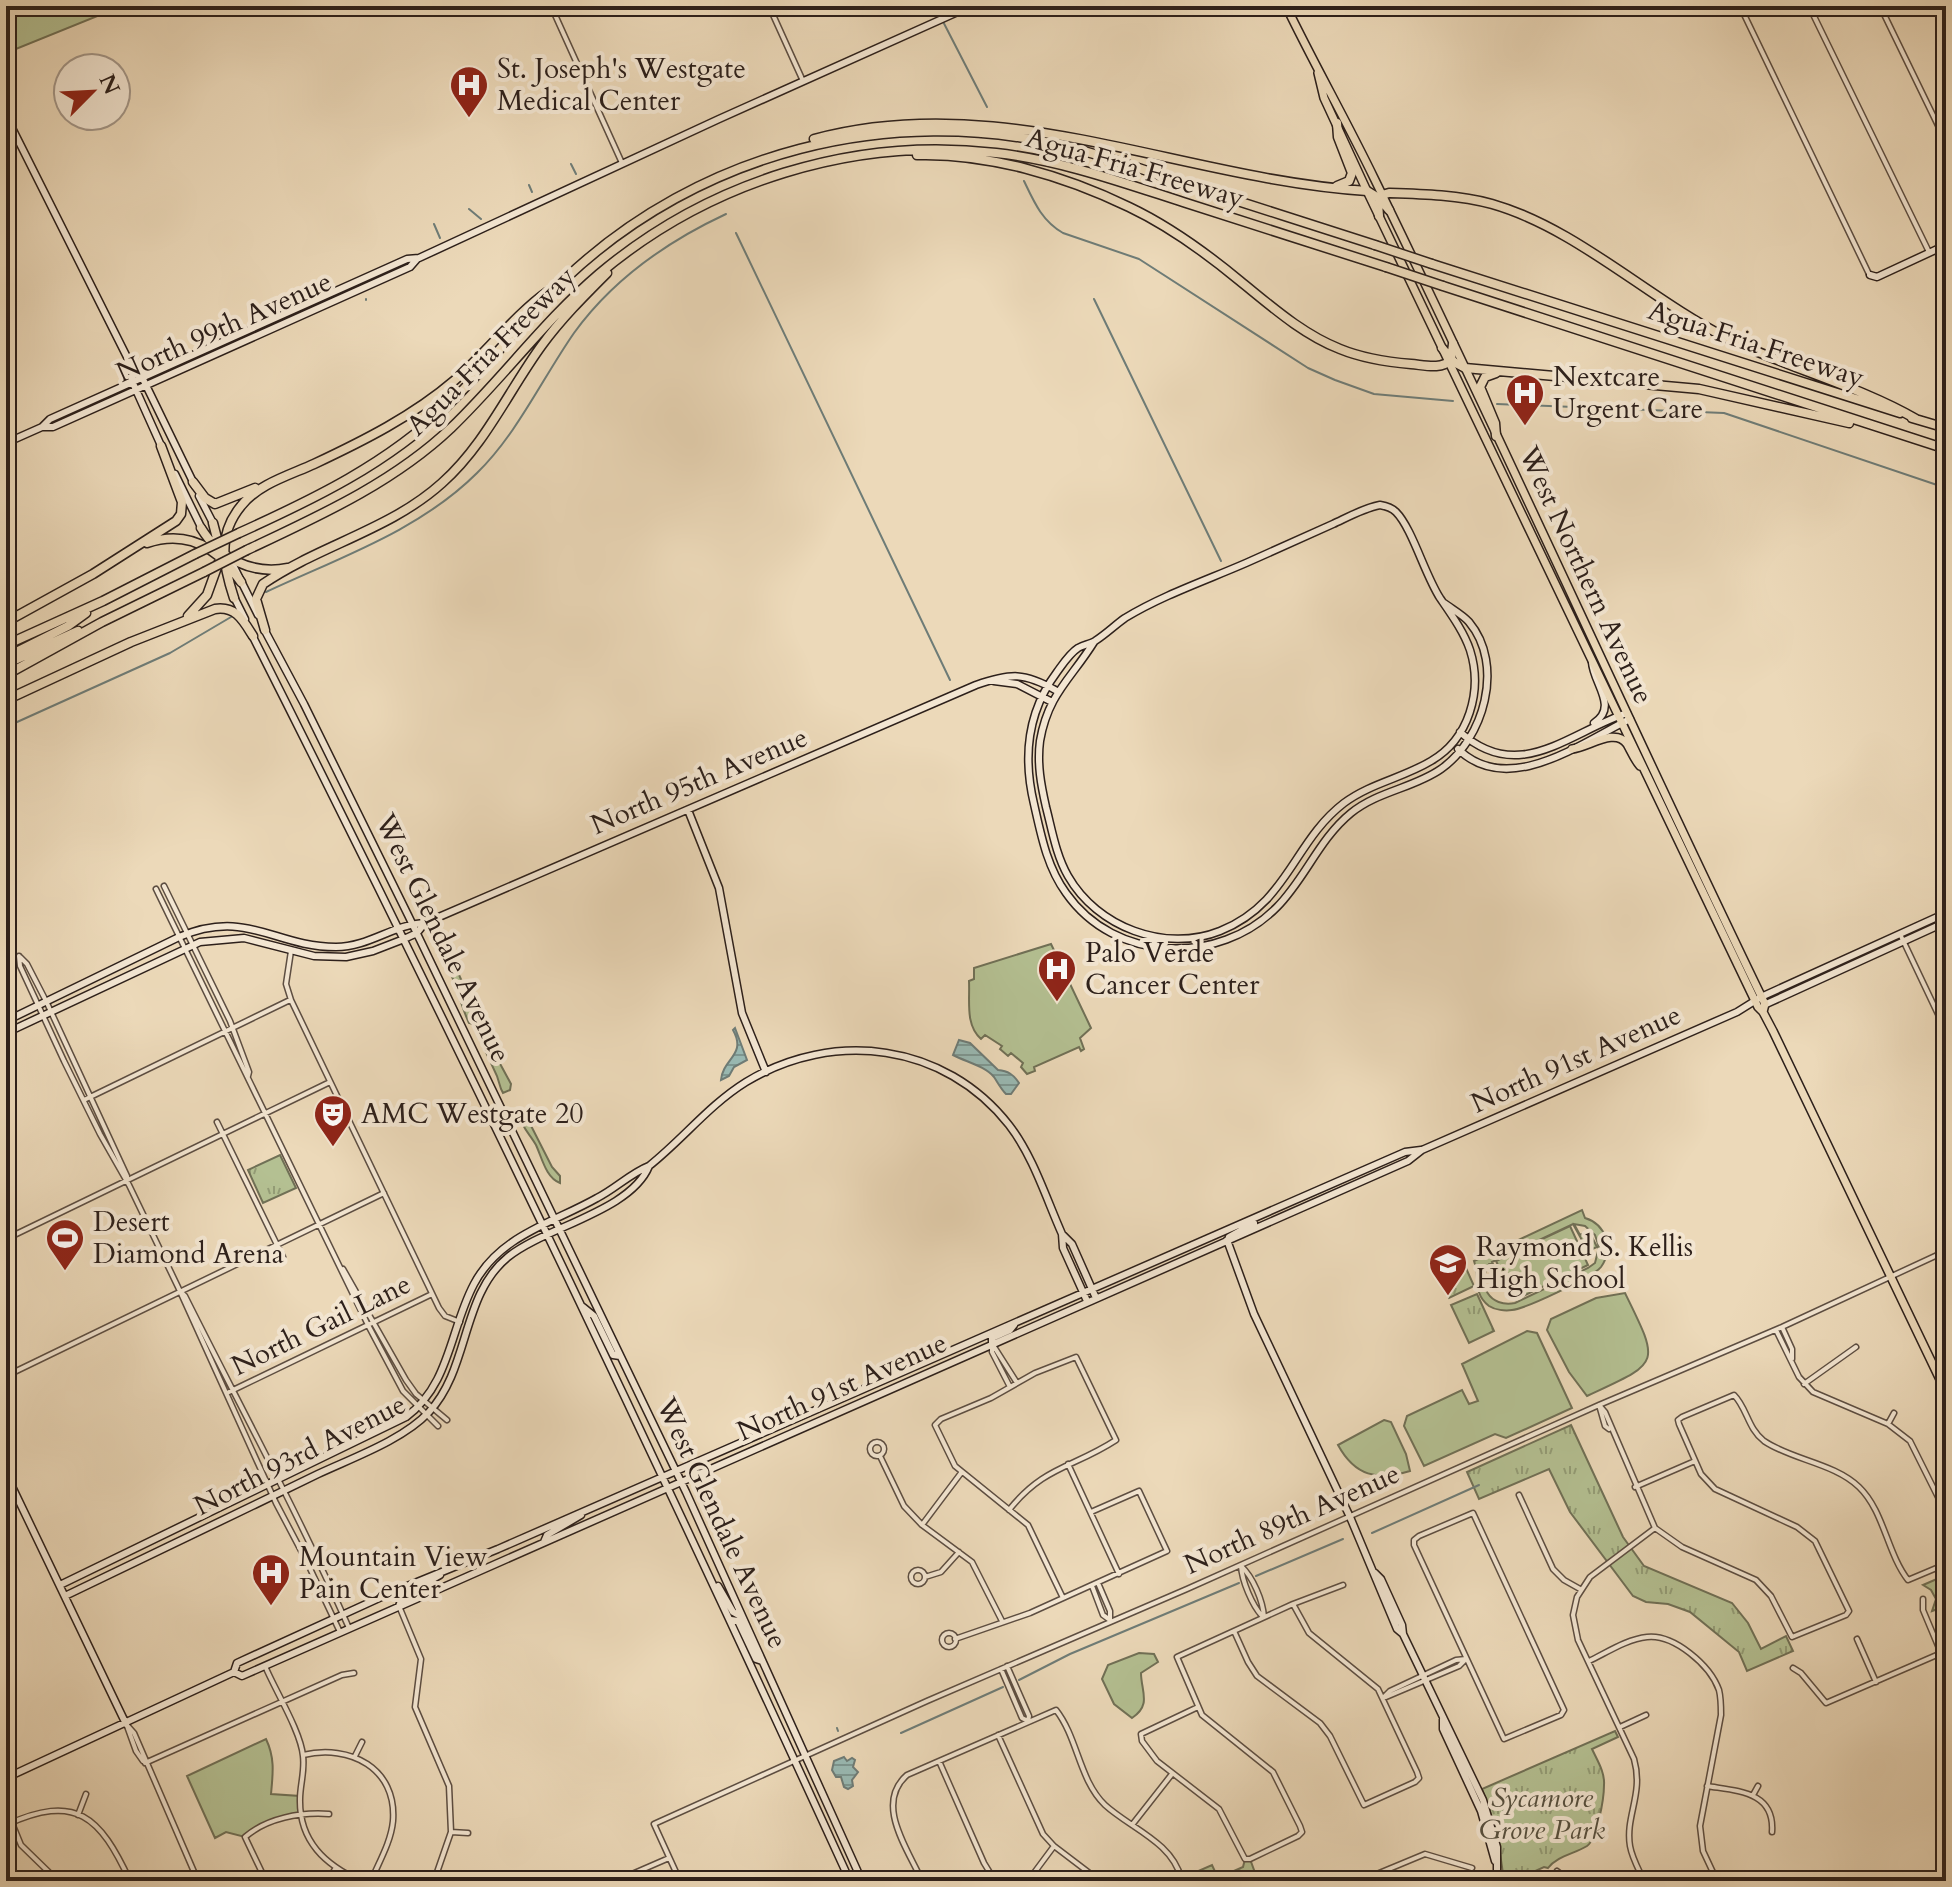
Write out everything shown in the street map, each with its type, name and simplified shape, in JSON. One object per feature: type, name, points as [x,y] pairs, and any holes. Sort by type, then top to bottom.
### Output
[{"type":"highway","points":[[1331,186],[1346,183],[1352,173],[1338,137],[1337,123]]},
{"type":"highway","points":[[772,156],[797,144],[849,131],[917,124],[972,124],[1065,135],[1263,178],[1367,191],[1381,197],[1389,210]]},
{"type":"highway","name":"Agua Fria Freeway","points":[[6,645],[333,488],[380,460],[447,406],[564,280],[627,228],[665,204],[707,182],[772,156],[863,135],[925,131],[989,133],[1101,156],[1946,428]]},
{"type":"highway","name":"Agua Fria Freeway","points":[[6,675],[102,622],[351,499],[415,458],[450,429],[572,298],[634,248],[700,206],[738,189],[810,165],[881,153],[971,151],[1081,169],[1946,449]]},
{"type":"highway","points":[[881,153],[992,162],[1042,174],[1127,206],[1176,233],[1282,315],[1324,342],[1377,360],[1431,366],[1450,362],[1465,368],[1709,391],[1909,437]]},
{"type":"highway","points":[[1381,197],[1398,193],[1464,198],[1527,216],[1723,336],[1893,405],[1916,419]]},
{"type":"highway","points":[[1379,216],[1381,197]]},
{"type":"highway","points":[[265,630],[256,599],[260,588],[268,581],[392,519],[449,476],[472,449],[543,343],[577,304],[634,248]]},
{"type":"highway","points":[[185,619],[207,595],[237,511],[252,495],[361,441],[424,404],[466,370],[541,296],[564,280]]},
{"type":"highway","points":[[1450,362],[1453,344]]},
{"type":"highway","points":[[1442,348],[1450,362]]},
{"type":"highway","points":[[1496,436],[1495,423],[1480,391],[1480,382],[1489,375],[1505,372]]},
{"type":"highway","points":[[6,622],[132,550],[172,524],[181,514],[182,502],[161,446]]},
{"type":"highway","points":[[193,482],[205,498],[218,504],[271,484]]},
{"type":"highway","points":[[213,523],[234,598]]},
{"type":"highway","points":[[201,528],[241,582]]},
{"type":"highway","points":[[132,550],[149,542],[188,540],[223,556],[270,570],[299,565]]},
{"type":"highway","points":[[6,657],[68,626],[103,601]]},
{"type":"highway","points":[[6,700],[185,619],[224,608],[239,614],[253,636]]},
{"type":"highway","points":[[6,664],[56,639],[102,622]]},
{"type":"main road","name":"North 99th Avenue","points":[[6,443],[42,427],[50,419],[218,343],[410,267],[419,258],[622,163],[971,6]]},
{"type":"main road","points":[[1286,6],[1381,197]]},
{"type":"main road","points":[[1318,73],[1324,98],[1442,348]]},
{"type":"main road","points":[[6,116],[133,369],[147,386],[213,523]]},
{"type":"main road","name":"West Northern Avenue","points":[[1389,210],[1536,521],[1591,658],[1625,718],[1648,778],[1693,862]]},
{"type":"main road","points":[[1870,275],[1877,277],[1946,245]]},
{"type":"main road","name":"North 99th Avenue","points":[[42,427],[53,427],[136,391],[230,348],[280,321]]},
{"type":"main road","points":[[215,355],[218,343],[230,348]]},
{"type":"main road","name":"West Northern Avenue","points":[[1450,362],[1513,493],[1556,573],[1758,1005],[1946,1392]]},
{"type":"main road","points":[[133,369],[132,381],[136,391],[210,548]]},
{"type":"main road","points":[[1513,493],[1522,501],[1532,521],[1536,521]]},
{"type":"main road","points":[[1380,505],[1397,513],[1428,578],[1465,638],[1475,670],[1474,697],[1467,720],[1454,743],[1432,761],[1347,800],[1330,815],[1270,897],[1251,914],[1203,936],[1154,936],[1121,925],[1096,908],[1068,876],[1056,847],[1039,767],[1041,737],[1052,702],[1094,642],[1141,610],[1380,505]]},
{"type":"main road","name":"West Glendale Avenue","points":[[241,582],[417,933],[682,1483],[862,1881]]},
{"type":"main road","name":"West Glendale Avenue","points":[[234,598],[400,929],[663,1475],[795,1761],[846,1880]]},
{"type":"main road","points":[[1094,642],[1070,655],[1048,686],[1030,735],[1028,767],[1047,855],[1071,900],[1090,919],[1115,935],[1143,945],[1172,949],[1203,947],[1230,939],[1251,928],[1277,907],[1341,821],[1363,804],[1435,773],[1469,740],[1480,721],[1486,697],[1484,660],[1476,633],[1469,622],[1444,603]]},
{"type":"main road","points":[[1568,740],[1577,731],[1599,720],[1605,712],[1605,701],[1592,671],[1591,658]]},
{"type":"main road","name":"North 95th Avenue","points":[[6,1021],[179,937],[209,928],[237,926],[317,946],[361,944],[412,923],[425,923],[941,699],[1002,676],[1016,675],[1057,691]]},
{"type":"main road","points":[[991,681],[1017,684],[1052,702]]},
{"type":"main road","points":[[1460,732],[1494,753],[1517,756],[1538,752],[1625,718]]},
{"type":"main road","points":[[1454,743],[1460,752],[1481,763],[1519,769],[1536,766],[1572,749],[1625,718]]},
{"type":"main road","points":[[1572,749],[1618,736],[1648,778]]},
{"type":"main road","points":[[688,810],[705,846],[719,888],[742,1013],[766,1072]]},
{"type":"main road","points":[[1311,840],[1320,846]]},
{"type":"main road","name":"North 91st Avenue","points":[[234,1672],[242,1676],[265,1666],[1357,1184],[1408,1161],[1422,1150],[1829,975],[1946,913]]},
{"type":"main road","name":"North 91st Avenue","points":[[1758,1005],[1867,948],[1946,922]]},
{"type":"main road","name":"North 95th Avenue","points":[[6,1033],[193,945],[234,937],[322,957],[346,957],[404,939],[417,933],[425,923]]},
{"type":"main road","points":[[1829,975],[1832,968],[1867,948]]},
{"type":"main road","points":[[649,1166],[723,1098],[766,1072],[806,1057],[854,1050],[897,1053],[947,1071],[978,1092],[1013,1131],[1062,1234],[1063,1248],[1087,1301]]},
{"type":"main road","name":"North 91st Avenue","points":[[6,1778],[234,1672],[237,1663],[343,1615],[1405,1152],[1422,1150]]},
{"type":"main road","name":"North 93rd Avenue","points":[[60,1585],[394,1424],[421,1404],[440,1377],[472,1287],[491,1259],[516,1238],[601,1196],[649,1166]]},
{"type":"main road","name":"North 93rd Avenue","points":[[65,1596],[387,1440],[430,1411],[452,1379],[479,1297],[489,1278],[512,1253],[619,1197],[645,1178],[649,1166]]},
{"type":"main road","points":[[1353,1175],[1357,1184]]},
{"type":"main road","points":[[1272,1210],[1259,1221],[1236,1231],[1227,1240],[1254,1314],[1350,1517],[1397,1629],[1403,1634],[1443,1719],[1443,1729],[1481,1811],[1495,1861],[1497,1881]]},
{"type":"main road","points":[[1062,1234],[1072,1244],[1096,1298]]},
{"type":"main road","points":[[581,1305],[594,1316],[615,1357],[620,1356]]},
{"type":"main road","points":[[992,1343],[992,1338],[1010,1330],[1016,1322]]},
{"type":"main road","points":[[810,1412],[815,1422]]},
{"type":"main road","points":[[6,1474],[126,1724]]},
{"type":"main road","points":[[544,1542],[547,1535],[575,1521],[587,1510]]},
{"type":"main road","points":[[399,1606],[403,1596],[427,1585],[446,1570]]},
{"type":"main road","points":[[711,1579],[725,1595],[733,1612],[742,1617]]},
{"type":"main road","points":[[731,1620],[738,1621],[756,1659],[762,1661]]},
{"type":"main road","points":[[846,1880],[859,1873]]},
{"type":"street","points":[[551,6],[622,163]]},
{"type":"street","points":[[769,6],[803,81]]},
{"type":"street","points":[[1740,6],[1870,275]]},
{"type":"street","points":[[1809,6],[1929,253]]},
{"type":"street","points":[[1880,6],[1946,142]]},
{"type":"street","points":[[164,886],[232,1029],[249,1072],[248,1078]]},
{"type":"street","points":[[156,889],[370,1324],[378,1329],[421,1404],[447,1420]]},
{"type":"street","points":[[1902,937],[1946,1031]]},
{"type":"street","points":[[291,949],[286,987],[291,1000],[432,1294],[443,1313],[460,1322]]},
{"type":"street","points":[[127,1181],[46,1001],[27,964],[19,956],[20,966],[43,1016],[229,1392],[273,1496],[340,1632]]},
{"type":"street","points":[[84,1100],[291,1000]]},
{"type":"street","points":[[6,1239],[330,1082]]},
{"type":"street","points":[[217,1122],[283,1257]]},
{"type":"street","points":[[6,1376],[384,1193]]},
{"type":"street","name":"North 89th Avenue","points":[[669,1857],[654,1824],[1110,1620],[1776,1330],[1946,1251]]},
{"type":"street","name":"North Gail Lane","points":[[229,1392],[432,1294]]},
{"type":"street","points":[[1782,1327],[1792,1349],[1792,1359]]},
{"type":"street","points":[[1776,1330],[1804,1384],[1821,1397],[1888,1424],[1901,1433],[1917,1451],[1946,1513]]},
{"type":"street","points":[[992,1343],[1017,1383]]},
{"type":"street","points":[[992,1343],[992,1352],[1010,1387]]},
{"type":"street","points":[[1804,1384],[1856,1347]]},
{"type":"street","points":[[1009,1510],[1024,1491],[1043,1476],[1116,1440],[1076,1357],[941,1419],[935,1425],[961,1473],[1028,1525],[1063,1598]]},
{"type":"street","points":[[229,1392],[252,1426],[349,1628]]},
{"type":"street","points":[[1599,1405],[1605,1412],[1655,1528],[1682,1547],[1756,1580],[1771,1596],[1792,1637],[1849,1611],[1815,1541],[1797,1527],[1715,1489],[1701,1474],[1678,1420],[1734,1395],[1751,1427],[1765,1441],[1840,1475],[1860,1488],[1908,1580],[1946,1564]]},
{"type":"street","points":[[430,1411],[438,1426]]},
{"type":"street","points":[[1888,1424],[1894,1413]]},
{"type":"street","points":[[880,1456],[904,1506],[922,1525],[972,1562],[1002,1621]]},
{"type":"street","points":[[1635,1487],[1695,1461]]},
{"type":"street","points":[[1068,1464],[1119,1574]]},
{"type":"street","points":[[922,1525],[961,1473]]},
{"type":"street","points":[[955,1639],[1030,1613],[1167,1551],[1139,1491],[1091,1512]]},
{"type":"street","points":[[1519,1495],[1553,1569],[1580,1589]]},
{"type":"street","points":[[1473,1513],[1564,1710],[1561,1715],[1504,1739],[1466,1659],[1414,1540],[1473,1513]]},
{"type":"street","points":[[1644,1881],[1629,1845],[1639,1786],[1638,1774],[1574,1625],[1580,1589],[1595,1572],[1655,1528]]},
{"type":"street","points":[[925,1577],[941,1572],[959,1552]]},
{"type":"street","points":[[1240,1565],[1247,1571],[1264,1617]]},
{"type":"street","points":[[1098,1583],[1110,1611],[1110,1620]]},
{"type":"street","points":[[1198,1707],[1141,1734],[1148,1752],[1219,1809],[1245,1859],[1302,1832],[1273,1772],[1202,1715],[1177,1657],[1293,1604],[1343,1585]]},
{"type":"street","points":[[1092,1586],[1103,1615],[1110,1620]]},
{"type":"street","points":[[1793,1668],[1826,1703],[1944,1652],[1923,1610],[1923,1599]]},
{"type":"street","points":[[1234,1631],[1257,1676],[1320,1723],[1330,1736],[1364,1805],[1419,1778],[1383,1698],[1368,1679],[1309,1633],[1293,1604]]},
{"type":"street","points":[[399,1606],[420,1652],[415,1707],[446,1775],[451,1800],[451,1832],[434,1881]]},
{"type":"street","points":[[1589,1661],[1644,1637],[1668,1640],[1710,1675],[1720,1697],[1721,1715],[1700,1833],[1703,1851],[1717,1881]]},
{"type":"street","points":[[1857,1639],[1876,1682]]},
{"type":"street","points":[[1383,1698],[1390,1691],[1424,1679],[1456,1660],[1466,1659]]},
{"type":"street","points":[[265,1666],[303,1755],[300,1816],[305,1832],[317,1852],[335,1869],[361,1881]]},
{"type":"street","points":[[1004,1668],[1029,1716],[1028,1721]]},
{"type":"street","points":[[145,1763],[342,1675],[354,1673]]},
{"type":"street","points":[[922,1881],[893,1817],[893,1791],[907,1775],[1056,1710],[1098,1797],[1171,1856],[1179,1879]]},
{"type":"street","points":[[1620,1727],[1646,1715]]},
{"type":"street","points":[[1721,1715],[1729,1715]]},
{"type":"street","points":[[126,1724],[198,1881]]},
{"type":"street","points":[[998,1735],[1036,1821],[1054,1846],[1100,1881]]},
{"type":"street","points":[[355,1756],[362,1742]]},
{"type":"street","points":[[303,1755],[329,1751],[355,1756],[369,1764],[382,1779],[392,1800],[393,1820],[371,1881]]},
{"type":"street","points":[[939,1761],[995,1881]]},
{"type":"street","points":[[1132,1825],[1172,1774]]},
{"type":"street","points":[[1707,1786],[1753,1795],[1770,1811],[1772,1832]]},
{"type":"street","points":[[1753,1795],[1758,1786]]},
{"type":"street","points":[[78,1815],[86,1794]]},
{"type":"street","points":[[58,1881],[21,1845],[9,1824],[46,1810],[88,1819],[111,1843],[130,1881]]},
{"type":"street","points":[[266,1881],[245,1837],[273,1821],[329,1814]]},
{"type":"street","points":[[451,1832],[468,1833]]},
{"type":"street","points":[[1028,1881],[1054,1846]]},
{"type":"street","points":[[1360,1881],[1425,1854],[1472,1868]]},
{"type":"street","points":[[616,1881],[669,1857],[680,1881]]},
{"type":"street","points":[[330,1877],[335,1869]]},
{"type":"street","points":[[1557,1871],[1570,1881]]},
{"type":"street","points":[[512,1881],[521,1875]]},
{"type":"street","points":[[1374,1875],[1377,1881]]},
{"type":"green space","points":[[6,6],[96,6],[100,15],[6,53]]},
{"type":"green space","points":[[1051,944],[1091,1028],[1080,1038],[1084,1049],[1081,1051],[1079,1047],[1034,1067],[1035,1071],[1027,1074],[1021,1067],[1023,1063],[1011,1053],[1008,1056],[1000,1049],[1002,1046],[985,1035],[981,1039],[976,1033],[969,1012],[969,981],[974,979],[974,968]]},
{"type":"green space","points":[[451,965],[456,968],[471,1007],[478,1015],[511,1084],[510,1090],[503,1093],[473,1024],[469,1023],[448,968]]},
{"type":"green space","points":[[523,1110],[552,1167],[560,1176],[560,1183],[548,1172],[522,1124],[519,1115]]},
{"type":"green space","points":[[280,1155],[296,1188],[263,1203],[248,1170]]},
{"type":"green space","points":[[1582,1210],[1585,1218],[1600,1228],[1607,1242],[1605,1260],[1595,1272],[1544,1299],[1512,1310],[1489,1306],[1480,1296],[1474,1261]],"holes":[[[1573,1224],[1588,1251],[1597,1247],[1589,1231],[1580,1235],[1574,1224],[1585,1226],[1595,1235],[1599,1247],[1595,1263],[1588,1268],[1515,1303],[1499,1302],[1485,1287],[1485,1272],[1491,1263],[1508,1296],[1492,1262]]]},
{"type":"green space","points":[[1570,1226],[1588,1265],[1515,1300],[1496,1261]]},
{"type":"green space","points":[[1457,1248],[1474,1286],[1449,1298],[1431,1260]]},
{"type":"green space","points":[[1625,1293],[1645,1335],[1647,1359],[1641,1368],[1629,1376],[1587,1396],[1569,1372],[1547,1330],[1551,1319],[1596,1298]]},
{"type":"green space","points":[[1477,1294],[1494,1331],[1469,1343],[1451,1305]]},
{"type":"green space","points":[[1527,1331],[1537,1333],[1572,1408],[1506,1438],[1495,1434],[1424,1466],[1404,1426],[1407,1416],[1462,1390],[1469,1404],[1478,1401],[1462,1364]]},
{"type":"green space","points":[[1384,1420],[1391,1422],[1406,1454],[1410,1471],[1387,1476],[1368,1473],[1352,1464],[1338,1445]]},
{"type":"green space","points":[[1571,1425],[1623,1537],[1644,1566],[1732,1603],[1748,1623],[1761,1649],[1786,1636],[1793,1651],[1747,1671],[1739,1652],[1690,1612],[1633,1596],[1570,1512],[1549,1469],[1479,1499],[1467,1472]]},
{"type":"green space","points":[[1946,1575],[1946,1606],[1932,1611],[1936,1599],[1931,1590],[1923,1585]]},
{"type":"green space","points":[[1139,1653],[1154,1654],[1158,1662],[1141,1673],[1144,1703],[1132,1718],[1114,1704],[1102,1679],[1108,1665]]},
{"type":"green space","name":"Sycamore Grove Park","points":[[1615,1731],[1618,1737],[1592,1749],[1602,1771],[1604,1785],[1599,1818],[1591,1842],[1548,1868],[1520,1878],[1520,1881],[1504,1881],[1497,1832],[1482,1789]]},
{"type":"green space","points":[[266,1739],[272,1759],[271,1794],[300,1796],[300,1816],[273,1821],[245,1837],[226,1832],[215,1838],[187,1776]]},
{"type":"green space","points":[[1245,1859],[1250,1859],[1258,1881],[1187,1881],[1187,1876],[1212,1865],[1218,1878],[1243,1867]]},
{"type":"water","points":[[735,1028],[747,1060],[721,1080],[736,1051]]},
{"type":"water","points":[[959,1040],[970,1043],[998,1070],[1015,1077],[1019,1083],[1011,1094],[1006,1094],[986,1070],[953,1055]]},
{"type":"water","points":[[844,1757],[847,1761],[855,1760],[853,1767],[858,1772],[852,1780],[853,1786],[848,1789],[832,1770],[834,1761]]},
{"type":"waterway","points":[[935,6],[987,107]]},
{"type":"waterway","points":[[536,15],[543,12]]},
{"type":"waterway","points":[[562,66],[567,64]]},
{"type":"waterway","points":[[571,164],[576,174]]},
{"type":"waterway","points":[[1024,181],[1044,217],[1063,233],[1139,259],[1308,368],[1374,394],[1453,401]]},
{"type":"waterway","points":[[529,185],[532,192]]},
{"type":"waterway","points":[[469,209],[481,219]]},
{"type":"waterway","points":[[266,592],[377,542],[454,493],[477,473],[505,441],[574,333],[606,296],[662,250],[726,214]]},
{"type":"waterway","points":[[434,224],[440,238]]},
{"type":"waterway","points":[[736,233],[950,680]]},
{"type":"waterway","points":[[1094,299],[1221,561]]},
{"type":"waterway","points":[[1497,404],[1724,413],[1946,488]]},
{"type":"waterway","points":[[6,727],[170,653],[231,617]]},
{"type":"waterway","points":[[1372,1533],[1479,1485]]},
{"type":"waterway","points":[[1256,1576],[1343,1539]]},
{"type":"waterway","points":[[1019,1680],[1070,1654],[1239,1583]]},
{"type":"waterway","points":[[901,1733],[1003,1687]]},
{"type":"place","name":"St. Joseph's Westgate Medical Center","points":[[469,119]]},
{"type":"place","name":"Nextcare Urgent Care","points":[[1525,427]]},
{"type":"place","name":"Palo Verde Cancer Center","points":[[1057,1003]]},
{"type":"place","name":"AMC Westgate 20","points":[[333,1148]]},
{"type":"place","name":"Desert Diamond Arena","points":[[65,1272]]},
{"type":"place","name":"Raymond S. Kellis High School","points":[[1448,1297]]},
{"type":"place","name":"Mountain View Pain Center","points":[[271,1607]]}]
